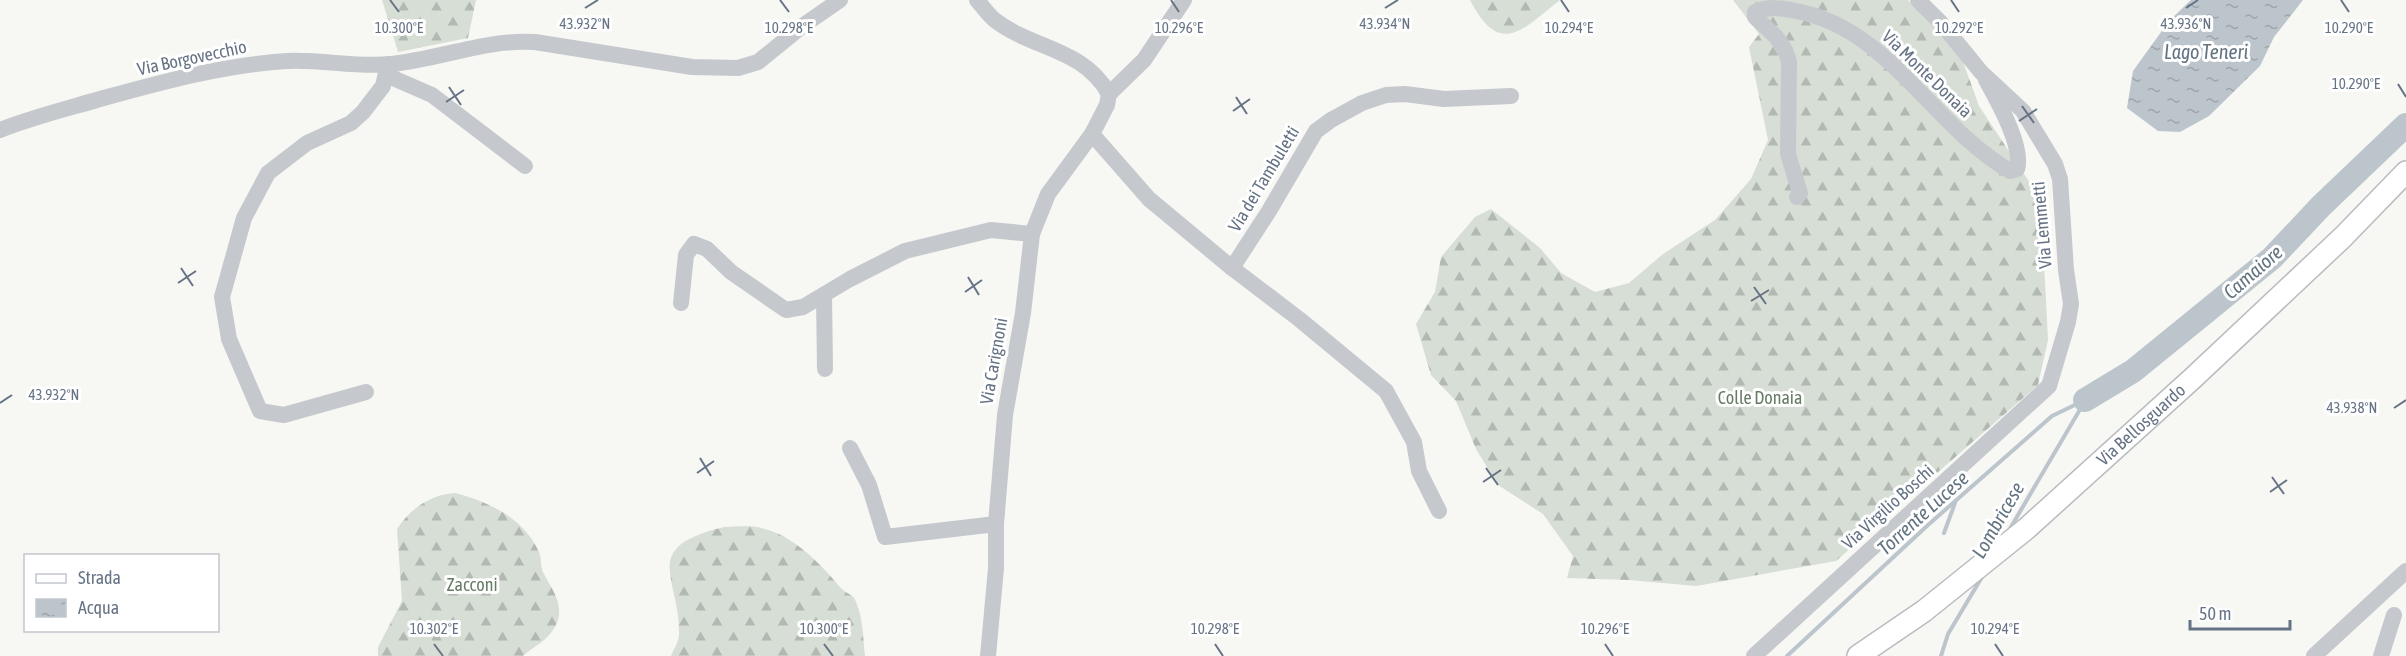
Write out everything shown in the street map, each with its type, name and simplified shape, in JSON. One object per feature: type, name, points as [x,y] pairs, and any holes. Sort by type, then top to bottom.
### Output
[{"type":"main road","name":"Via Bellosguardo","points":[[1858,656],[1923,611],[2026,529],[2193,378],[2343,237],[2406,172]]},
{"type":"street","name":"Via Borgovecchio","points":[[0,130],[31,117],[153,84],[241,64],[291,61],[387,70],[472,47],[515,41],[692,67],[738,68],[758,62],[801,27],[840,0]]},
{"type":"street","points":[[977,0],[996,21],[1086,66],[1100,79],[1109,94],[1144,60],[1184,0]]},
{"type":"street","name":"Via Lemmetti","points":[[1918,0],[1941,22],[1981,72],[2006,93],[2033,124],[2055,164],[2060,179],[2066,270],[2071,304],[2049,386]]},
{"type":"street","name":"Via Monte Donaia","points":[[1797,197],[1800,193],[1788,154],[1790,62],[1787,51],[1755,17],[1755,12],[1765,8],[1779,8],[1812,14],[1866,43],[1884,56],[1970,142],[2010,171],[2017,169],[2019,162],[2011,129],[1981,72]]},
{"type":"street","points":[[366,392],[284,415],[260,411],[229,339],[222,297],[244,218],[268,173],[306,143],[351,123],[363,112],[383,86],[387,70],[432,94],[525,166]]},
{"type":"street","name":"Via Carignoni","points":[[988,656],[1005,416],[1023,313],[1032,234],[1048,194],[1092,134],[1107,105],[1109,94]]},
{"type":"street","name":"Via dei Tambuletti","points":[[1232,268],[1316,131],[1331,120],[1362,103],[1386,95],[1405,94],[1444,99],[1511,96]]},
{"type":"street","points":[[1092,134],[1149,199],[1386,391],[1414,442],[1419,471],[1439,511]]},
{"type":"street","points":[[681,303],[686,255],[694,244],[708,249],[731,272],[786,310],[803,307],[850,279],[905,251],[991,230],[1032,234]]},
{"type":"street","points":[[824,295],[825,369]]},
{"type":"street","name":"Via Virgilio Boschi","points":[[1754,656],[2049,386]]},
{"type":"street","points":[[850,448],[869,485],[885,537],[996,524]]},
{"type":"street","points":[[2314,656],[2406,571]]},
{"type":"street","points":[[2376,600],[2400,619],[2381,656]]},
{"type":"green space","points":[[382,0],[476,0],[468,38],[398,52]]},
{"type":"green space","points":[[1470,0],[1560,0],[1523,28],[1512,33],[1502,33],[1491,29]]},
{"type":"green space","name":"Colle Donaia","points":[[1733,0],[1908,0],[1961,56],[1979,106],[2044,204],[2048,340],[2038,385],[1836,561],[1696,586],[1629,580],[1567,578],[1573,556],[1543,514],[1498,485],[1476,449],[1456,401],[1431,375],[1416,324],[1435,292],[1441,257],[1475,217],[1491,209],[1540,248],[1561,273],[1595,292],[1629,283],[1663,254],[1715,220],[1751,179],[1768,140],[1749,47],[1759,34]]},
{"type":"green space","name":"Zacconi","points":[[455,493],[480,501],[504,513],[515,521],[532,540],[540,555],[543,572],[559,605],[556,625],[545,639],[523,656],[378,656],[378,647],[402,601],[397,529],[408,515],[422,504],[446,494]]},
{"type":"green space","points":[[724,527],[752,527],[772,531],[794,543],[824,568],[842,589],[855,599],[861,621],[865,656],[671,656],[679,634],[678,614],[671,580],[672,555],[681,544],[697,535]]},
{"type":"water","name":"Lago Teneri","points":[[2191,0],[2303,0],[2274,37],[2260,66],[2209,116],[2180,132],[2158,131],[2127,108],[2133,71],[2169,21]]},
{"type":"waterway","name":"Camaiore","points":[[2085,400],[2133,371],[2272,258],[2321,206],[2406,125]]},
{"type":"waterway","name":"Torrente Lucese","points":[[1787,656],[1928,525],[2052,416],[2085,400]]},
{"type":"waterway","name":"Lombricese","points":[[2008,532],[2085,401]]},
{"type":"waterway","points":[[1944,533],[1955,503]]},
{"type":"waterway","name":"Lombricese","points":[[1941,656],[1948,634],[1982,577]]}]
